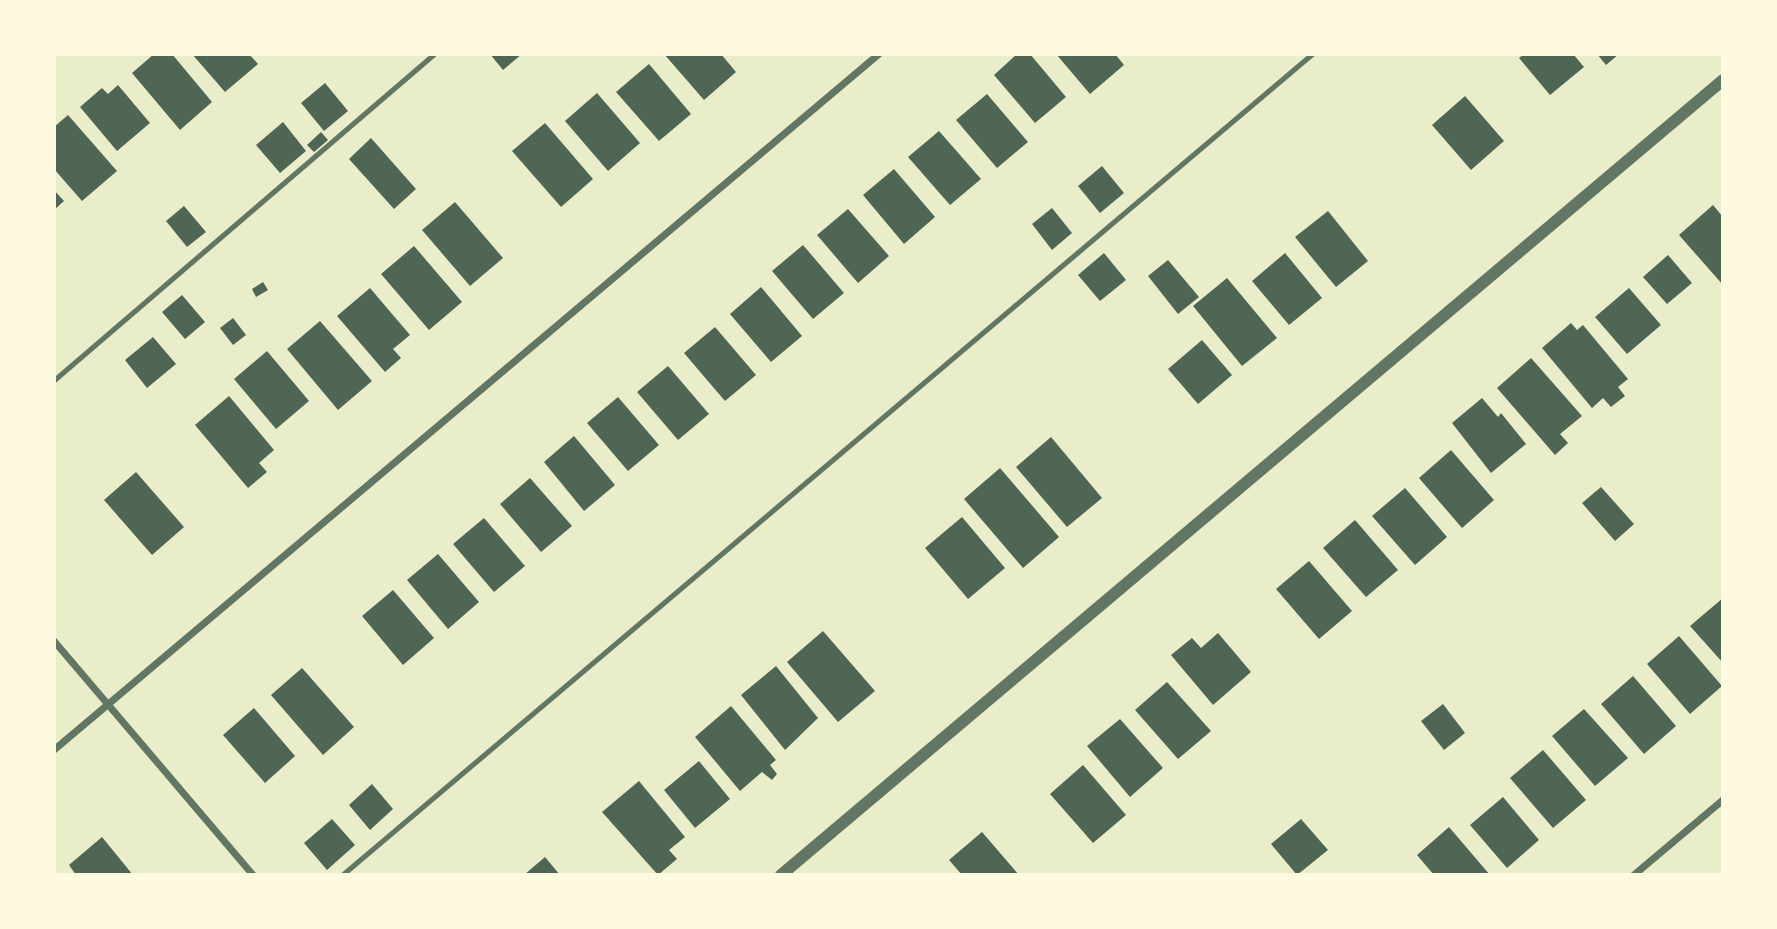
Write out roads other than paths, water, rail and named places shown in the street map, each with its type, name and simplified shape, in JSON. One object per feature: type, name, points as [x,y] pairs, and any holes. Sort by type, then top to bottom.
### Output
[{"type":"street","points":[[54,750],[879,54]]},
{"type":"street","points":[[781,875],[1723,80]]},
{"type":"street","points":[[54,641],[253,875]]},
{"type":"street","points":[[1634,875],[1723,800]]},
{"type":"lane","points":[[54,380],[435,54]]},
{"type":"lane","points":[[343,875],[1313,54]]}]
